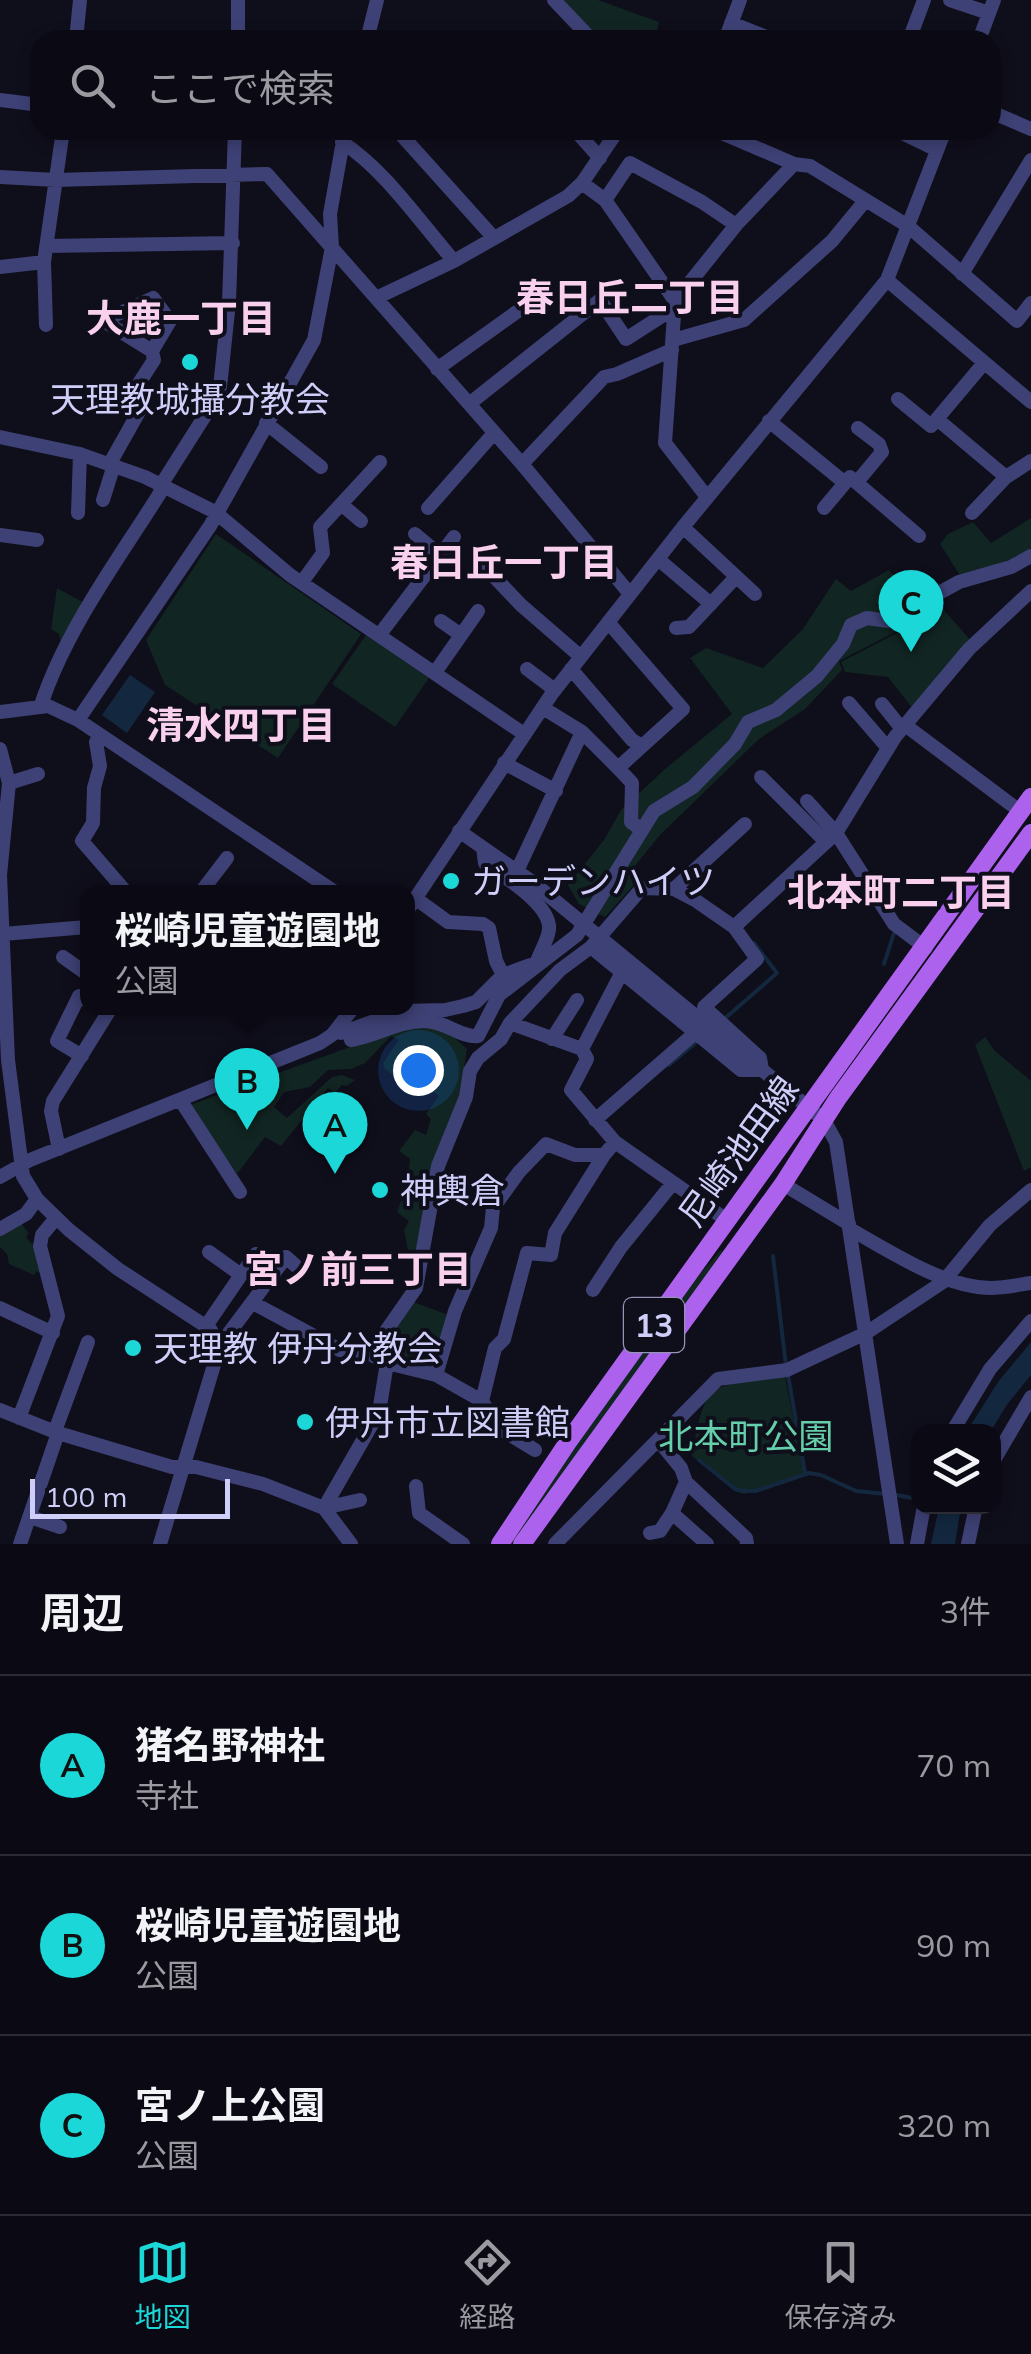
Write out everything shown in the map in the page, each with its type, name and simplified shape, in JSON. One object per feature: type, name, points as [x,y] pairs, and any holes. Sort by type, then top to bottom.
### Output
[{"type":"main road","name":"尼崎池田線","points":[[522,1544],[783,1184],[817,1114],[1026,804]]},
{"type":"main road","name":"尼崎池田線","points":[[500,1544],[568,1442],[728,1221],[817,1114],[1031,832]]},
{"type":"street","points":[[77,30],[80,0]]},
{"type":"street","points":[[238,0],[238,30]]},
{"type":"street","points":[[370,30],[377,0]]},
{"type":"street","points":[[554,0],[582,30]]},
{"type":"street","points":[[729,30],[740,0]]},
{"type":"street","points":[[913,30],[924,0]]},
{"type":"street","points":[[950,0],[991,7]]},
{"type":"street","points":[[732,23],[749,30]]},
{"type":"street","points":[[0,100],[30,104]]},
{"type":"street","points":[[1001,116],[1031,129]]},
{"type":"street","points":[[46,325],[45,254],[62,140]]},
{"type":"street","points":[[41,705],[50,677],[220,387],[232,242],[235,140]]},
{"type":"street","points":[[78,720],[210,526],[314,340],[332,247],[330,214],[343,140]]},
{"type":"street","points":[[348,140],[454,260]]},
{"type":"street","points":[[407,140],[494,238]]},
{"type":"street","points":[[584,140],[600,158]]},
{"type":"street","points":[[376,298],[454,260],[568,196],[582,183],[612,140]]},
{"type":"street","points":[[739,140],[794,164],[810,166],[908,226],[1018,320],[1031,303]]},
{"type":"street","points":[[916,140],[937,150]]},
{"type":"street","points":[[415,899],[504,763],[576,663],[887,280],[941,140]]},
{"type":"street","points":[[962,274],[1031,160]]},
{"type":"street","points":[[606,200],[630,163],[736,225]]},
{"type":"street","points":[[468,404],[600,300],[626,338],[668,312],[736,225],[794,164]]},
{"type":"street","points":[[0,176],[56,180],[267,174],[522,464],[630,594]]},
{"type":"street","points":[[582,183],[606,200],[675,306],[664,444],[708,497]]},
{"type":"street","points":[[522,464],[604,376],[617,374],[673,345],[744,320],[832,240],[865,201]]},
{"type":"street","points":[[0,267],[45,254],[232,242]]},
{"type":"street","points":[[887,280],[1031,402]]},
{"type":"street","points":[[438,369],[546,291]]},
{"type":"street","points":[[103,500],[111,466],[141,408],[140,400],[132,394],[154,360],[152,351],[170,321],[153,298],[107,319],[107,324],[152,351]]},
{"type":"street","points":[[898,398],[931,426],[984,363]]},
{"type":"street","points":[[936,419],[1006,477]]},
{"type":"street","points":[[770,421],[914,528]]},
{"type":"street","points":[[266,423],[321,467]]},
{"type":"street","points":[[824,508],[882,452],[880,444],[858,428]]},
{"type":"street","points":[[428,508],[494,433]]},
{"type":"street","points":[[0,436],[80,454],[161,484],[215,512],[234,532],[302,582],[524,734]]},
{"type":"street","points":[[78,514],[80,454]]},
{"type":"street","points":[[972,514],[1006,477],[1031,461]]},
{"type":"street","points":[[302,582],[323,553],[320,527],[380,462]]},
{"type":"street","points":[[341,504],[361,521]]},
{"type":"street","points":[[683,527],[755,594]]},
{"type":"street","points":[[415,534],[440,555]]},
{"type":"street","points":[[0,535],[37,540]]},
{"type":"street","points":[[380,634],[454,538]]},
{"type":"street","points":[[323,553],[332,552],[339,544]]},
{"type":"street","points":[[342,1031],[352,1040],[403,1023],[427,1021],[444,1022],[472,1038],[486,1024],[499,995],[578,935],[654,811],[693,788],[735,744],[748,722],[776,710],[817,676],[858,620],[888,621],[959,582],[1010,567],[1031,556]]},
{"type":"street","points":[[658,559],[711,604]]},
{"type":"street","points":[[480,562],[576,663],[632,740],[642,746]]},
{"type":"street","points":[[676,628],[689,627],[736,577]]},
{"type":"street","points":[[734,927],[831,837],[865,790],[887,747],[969,649],[1031,590]]},
{"type":"street","points":[[436,671],[478,611]]},
{"type":"street","points":[[441,620],[461,634]]},
{"type":"street","points":[[608,622],[683,709],[618,768]]},
{"type":"street","points":[[527,669],[632,783],[631,822],[642,830]]},
{"type":"street","points":[[849,703],[887,747]]},
{"type":"street","points":[[882,704],[904,727],[1026,804]]},
{"type":"street","points":[[0,712],[41,705],[78,720],[317,885]]},
{"type":"street","points":[[517,871],[582,732]]},
{"type":"street","points":[[100,736],[96,742],[100,766],[94,788],[93,822],[82,841],[120,885]]},
{"type":"street","points":[[0,748],[10,783],[3,813],[1,853],[3,1014],[20,1165],[38,1199],[56,1218],[118,1269],[206,1326],[217,1336],[220,1346]]},
{"type":"street","points":[[504,763],[556,791]]},
{"type":"street","points":[[10,783],[38,774]]},
{"type":"street","points":[[766,786],[831,837]]},
{"type":"street","points":[[807,801],[894,924],[926,948]]},
{"type":"street","points":[[674,889],[745,824]]},
{"type":"street","points":[[459,832],[531,880],[817,1114],[836,1142],[897,1544]]},
{"type":"street","points":[[483,848],[485,863],[521,888],[548,918],[549,931],[535,968]]},
{"type":"street","points":[[206,885],[227,858]]},
{"type":"street","points":[[370,1354],[416,1288],[438,1166],[466,1097],[470,1071],[560,970],[591,947],[642,888],[674,889],[734,927],[757,959],[704,1006],[760,1058],[762,1070]]},
{"type":"street","points":[[415,907],[448,922],[483,924],[488,928],[504,975]]},
{"type":"street","points":[[2,930],[80,926]]},
{"type":"street","points":[[591,947],[741,1070],[762,1070]]},
{"type":"street","points":[[63,957],[80,969]]},
{"type":"street","points":[[415,1012],[434,1012],[476,1002],[504,975],[530,965],[535,968]]},
{"type":"street","points":[[622,972],[571,1090],[615,1142],[728,1221]]},
{"type":"street","points":[[80,996],[56,1042],[82,1056]]},
{"type":"street","points":[[552,1039],[576,1000]]},
{"type":"street","points":[[60,1149],[52,1102],[104,1015]]},
{"type":"street","points":[[342,1031],[350,1015]]},
{"type":"street","points":[[0,1177],[20,1165],[342,1031],[393,1015]]},
{"type":"street","points":[[510,1024],[552,1039],[583,1056],[592,1067],[602,1051]]},
{"type":"street","points":[[596,1120],[695,1034]]},
{"type":"street","points":[[180,1101],[240,1192]]},
{"type":"street","points":[[482,1401],[495,1348],[504,1339],[528,1253],[550,1259],[555,1233],[615,1142]]},
{"type":"street","points":[[436,1375],[455,1311],[490,1228],[493,1208],[519,1172],[546,1144],[575,1154],[604,1156]]},
{"type":"street","points":[[593,1290],[618,1245],[673,1183]]},
{"type":"street","points":[[783,1184],[907,1260],[948,1277],[990,1288],[1031,1283]]},
{"type":"street","points":[[555,1544],[718,1379],[787,1370],[866,1333],[948,1277],[990,1225],[1031,1190]]},
{"type":"street","points":[[0,1229],[26,1214],[38,1199]]},
{"type":"street","points":[[20,1418],[58,1308],[40,1246],[42,1236],[56,1218]]},
{"type":"street","points":[[210,1252],[241,1275]]},
{"type":"street","points":[[206,1326],[256,1254]]},
{"type":"street","points":[[160,1544],[220,1346],[286,1257],[296,1266]]},
{"type":"street","points":[[253,1302],[340,1350],[344,1347],[370,1354],[387,1364],[436,1375],[482,1401],[500,1428],[535,1450]]},
{"type":"street","points":[[0,1308],[52,1333]]},
{"type":"street","points":[[957,1424],[990,1368],[1031,1321]]},
{"type":"street","points":[[20,1544],[88,1342]]},
{"type":"street","points":[[324,1508],[379,1412],[387,1364]]},
{"type":"street","points":[[1001,1448],[1031,1397]]},
{"type":"street","points":[[0,1410],[172,1468],[184,1466],[250,1480],[324,1508],[360,1500]]},
{"type":"street","points":[[658,1441],[681,1468],[686,1482],[746,1538],[747,1544]]},
{"type":"street","points":[[650,1533],[660,1531],[686,1482]]},
{"type":"street","points":[[416,1486],[419,1513],[463,1544]]},
{"type":"street","points":[[324,1508],[344,1541]]},
{"type":"street","points":[[672,1513],[708,1544]]},
{"type":"street","points":[[917,1544],[923,1514]]},
{"type":"street","points":[[968,1544],[974,1514]]},
{"type":"street","points":[[30,1517],[60,1527]]},
{"type":"green space","points":[[563,0],[598,0],[659,22],[657,30],[591,30]]},
{"type":"green space","points":[[1031,518],[1031,548],[1022,555],[961,577],[940,544],[948,534],[973,522],[991,543]]},
{"type":"green space","points":[[216,534],[361,634],[278,758],[165,685],[146,640]]},
{"type":"green space","points":[[889,570],[899,583],[924,574],[926,590],[938,610],[839,661],[842,670],[805,709],[759,739],[660,835],[634,867],[634,885],[605,917],[579,904],[568,885],[604,840],[621,810],[732,714],[690,658],[706,648],[763,668],[803,629],[836,579],[851,591]]},
{"type":"green space","points":[[57,588],[88,605],[61,644],[59,634],[51,629]]},
{"type":"green space","points":[[943,609],[972,642],[913,709],[888,677],[845,672],[841,662]]},
{"type":"green space","points":[[366,635],[429,678],[395,727],[332,684]]},
{"type":"green space","points":[[408,1026],[443,1027],[467,1049],[457,1112],[414,1281],[404,1230],[409,1221],[397,1212],[408,1181],[410,1159],[399,1151],[415,1130],[426,1135],[431,1119],[426,1114],[439,1096],[427,1087],[424,1090],[404,1083],[385,1069],[383,1063],[399,1040],[391,1036],[365,1063],[351,1069],[328,1070],[310,1087],[284,1092],[274,1107],[287,1118],[332,1077],[342,1075],[355,1080],[335,1093],[328,1088],[313,1106],[321,1114],[317,1120],[307,1114],[281,1146],[265,1137],[237,1174],[190,1105]]},
{"type":"green space","points":[[985,1037],[995,1051],[1031,1081],[1031,1167],[1024,1171],[975,1045]]},
{"type":"green space","points":[[19,1221],[29,1233],[26,1237],[48,1277],[9,1264],[0,1247],[0,1233]]},
{"type":"green space","points":[[721,1250],[514,1544],[507,1544],[685,1291]]},
{"type":"green space","points":[[411,1301],[448,1315],[434,1365],[428,1369],[378,1353]]},
{"type":"green space","name":"北本町公園","points":[[785,1377],[805,1475],[744,1494],[737,1492],[692,1456],[702,1412],[715,1391],[726,1386]]},
{"type":"water","points":[[130,675],[155,692],[127,733],[102,715]]},
{"type":"water","points":[[1031,1342],[1031,1375],[995,1424],[971,1424],[998,1382]]},
{"type":"water","points":[[937,1514],[960,1514],[955,1544],[931,1544]]},
{"type":"waterway","points":[[884,964],[894,933]]},
{"type":"waterway","points":[[723,1020],[777,973],[754,943]]},
{"type":"waterway","points":[[669,1065],[700,1039]]},
{"type":"waterway","points":[[773,1256],[786,1366]]},
{"type":"waterway","points":[[788,1375],[805,1473]]},
{"type":"waterway","points":[[699,1460],[743,1491],[756,1491],[809,1473],[856,1491],[886,1494]]},
{"type":"waterway","points":[[896,1495],[911,1498]]},
{"type":"place","name":"天理教城攝分教会","points":[[190,362]]},
{"type":"place","name":"宮ノ上公園","points":[[911,652]]},
{"type":"place","name":"ガーデンハイツ","points":[[451,881]]},
{"type":"place","name":"桜崎児童遊園地","points":[[247,1130]]},
{"type":"place","name":"猪名野神社","points":[[335,1174]]},
{"type":"place","name":"神輿倉","points":[[380,1190]]},
{"type":"place","name":"天理教 伊丹分教会","points":[[133,1348]]},
{"type":"place","name":"伊丹市立図書館","points":[[305,1422]]},
{"type":"district","name":"春日丘二丁目","points":[[630,297]]},
{"type":"district","name":"大鹿一丁目","points":[[181,318]]},
{"type":"district","name":"春日丘一丁目","points":[[504,562]]},
{"type":"district","name":"清水四丁目","points":[[241,725]]},
{"type":"district","name":"北本町二丁目","points":[[901,892]]},
{"type":"district","name":"宮ノ前三丁目","points":[[358,1269]]}]
